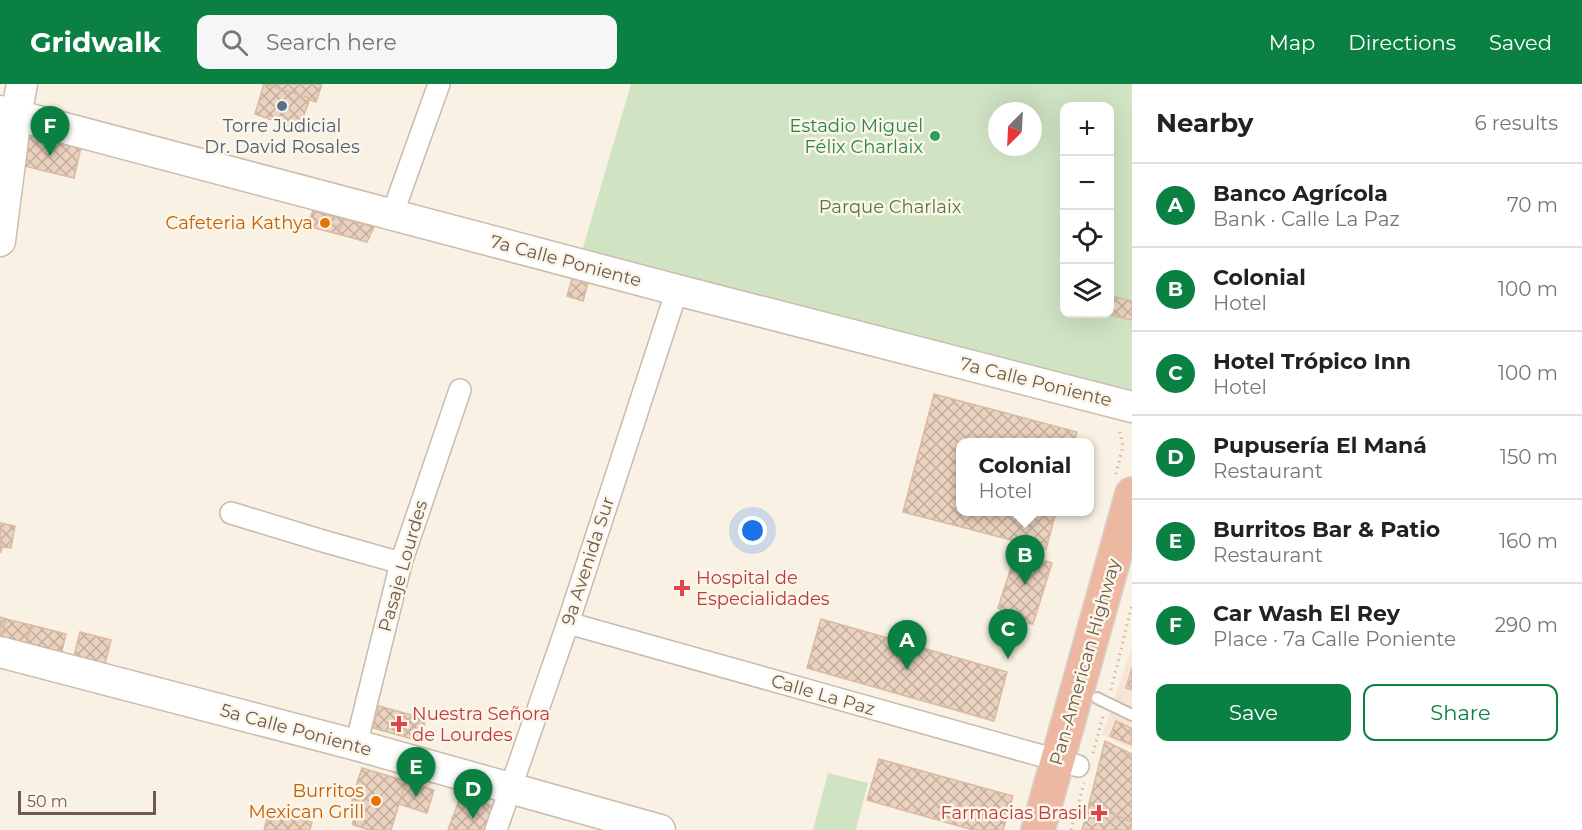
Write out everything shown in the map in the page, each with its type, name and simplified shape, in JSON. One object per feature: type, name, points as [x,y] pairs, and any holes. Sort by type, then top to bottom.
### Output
[{"type":"highway","name":"Pan-American Highway","points":[[1060,830],[1068,763],[1132,494]]},
{"type":"highway","name":"Pan-American Highway","points":[[1038,830],[1068,763],[1117,708],[1132,575]]},
{"type":"street","points":[[0,241],[8,113],[22,84]]},
{"type":"street","points":[[392,215],[439,84]]},
{"type":"street","name":"7a Calle Poniente","points":[[8,113],[677,290],[1132,407]]},
{"type":"street","name":"9a Avenida Sur","points":[[496,830],[568,624],[677,290]]},
{"type":"street","name":"Pasaje Lourdes","points":[[356,745],[401,563],[460,390]]},
{"type":"street","points":[[231,513],[323,542],[401,563]]},
{"type":"street","name":"Calle La Paz","points":[[568,624],[1068,763]]},
{"type":"street","name":"5a Calle Poniente","points":[[0,652],[356,745],[660,830]]},
{"type":"lane","points":[[1117,708],[1132,704]]},
{"type":"shaded area","points":[[1132,647],[1132,749],[1102,735]]},
{"type":"green space","name":"Parque Charlaix","points":[[631,84],[1132,84],[1132,396],[581,254]]},
{"type":"green space","points":[[828,773],[868,783],[856,830],[813,830]]},
{"type":"building","points":[[263,84],[322,84],[316,102]]},
{"type":"building","name":"Torre Judicial Dr. David Rosales","points":[[264,84],[310,98],[299,129],[255,114]]},
{"type":"building","points":[[35,135],[81,147],[74,178],[20,165],[26,139]]},
{"type":"building","name":"Cafeteria Kathya","points":[[313,211],[344,219],[338,234],[307,226]]},
{"type":"building","points":[[344,219],[374,227],[367,242],[338,234]]},
{"type":"building","points":[[572,279],[588,283],[583,301],[567,296]]},
{"type":"building","points":[[1114,297],[1132,301],[1132,320],[1114,316]]},
{"type":"building","points":[[934,394],[1077,432],[1075,438],[956,438],[956,516],[1055,516],[1046,549],[903,512]]},
{"type":"building","points":[[0,523],[15,526],[11,548],[2,547],[1,553]]},
{"type":"building","points":[[1016,552],[1052,563],[1033,624],[1006,622],[1005,613],[998,608]]},
{"type":"building","points":[[0,617],[6,619],[0,644]]},
{"type":"building","points":[[6,619],[31,625],[25,650],[0,644]]},
{"type":"building","points":[[821,619],[1007,672],[994,721],[807,668]]},
{"type":"building","points":[[31,625],[66,634],[60,659],[25,650]]},
{"type":"building","points":[[80,632],[111,640],[104,668],[73,660]]},
{"type":"building","points":[[1132,668],[1132,690],[1126,688]]},
{"type":"building","name":"Nuestra Señora de Lourdes","points":[[379,706],[426,719],[420,741],[373,728]]},
{"type":"building","points":[[1116,721],[1131,728],[1132,745],[1110,736]]},
{"type":"building","points":[[1105,741],[1132,754],[1132,822],[1089,804]]},
{"type":"building","points":[[879,759],[1013,796],[1003,830],[973,830],[867,800]]},
{"type":"building","name":"Burritos Mexican Grill","points":[[362,768],[406,781],[391,830],[370,830],[353,825],[352,798]]},
{"type":"building","points":[[406,781],[434,790],[427,813],[399,804]]},
{"type":"building","points":[[461,795],[498,808],[490,830],[448,830]]},
{"type":"building","name":"Farmacias Brasil","points":[[1089,804],[1132,822],[1132,830],[1082,830]]},
{"type":"building","points":[[269,811],[312,822],[310,830],[264,830]]},
{"type":"place","name":"Torre Judicial Dr. David Rosales","points":[[282,106]]},
{"type":"place","name":"Estadio Miguel Félix Charlaix","points":[[935,136]]},
{"type":"place","name":"Car Wash El Rey","points":[[50,156]]},
{"type":"place","name":"Cafeteria Kathya","points":[[325,223]]},
{"type":"place","name":"Colonial","points":[[1025,585]]},
{"type":"place","name":"Hospital de Especialidades","points":[[682,588]]},
{"type":"place","name":"Hotel Trópico Inn","points":[[1008,659]]},
{"type":"place","name":"Banco Agrícola","points":[[907,670]]},
{"type":"place","name":"Nuestra Señora de Lourdes","points":[[399,724]]},
{"type":"place","name":"Burritos Bar & Patio","points":[[416,797]]},
{"type":"place","name":"Burritos Mexican Grill","points":[[376,801]]},
{"type":"place","name":"Farmacias Brasil","points":[[1099,813]]},
{"type":"place","name":"Pupusería El Maná","points":[[473,819]]}]
